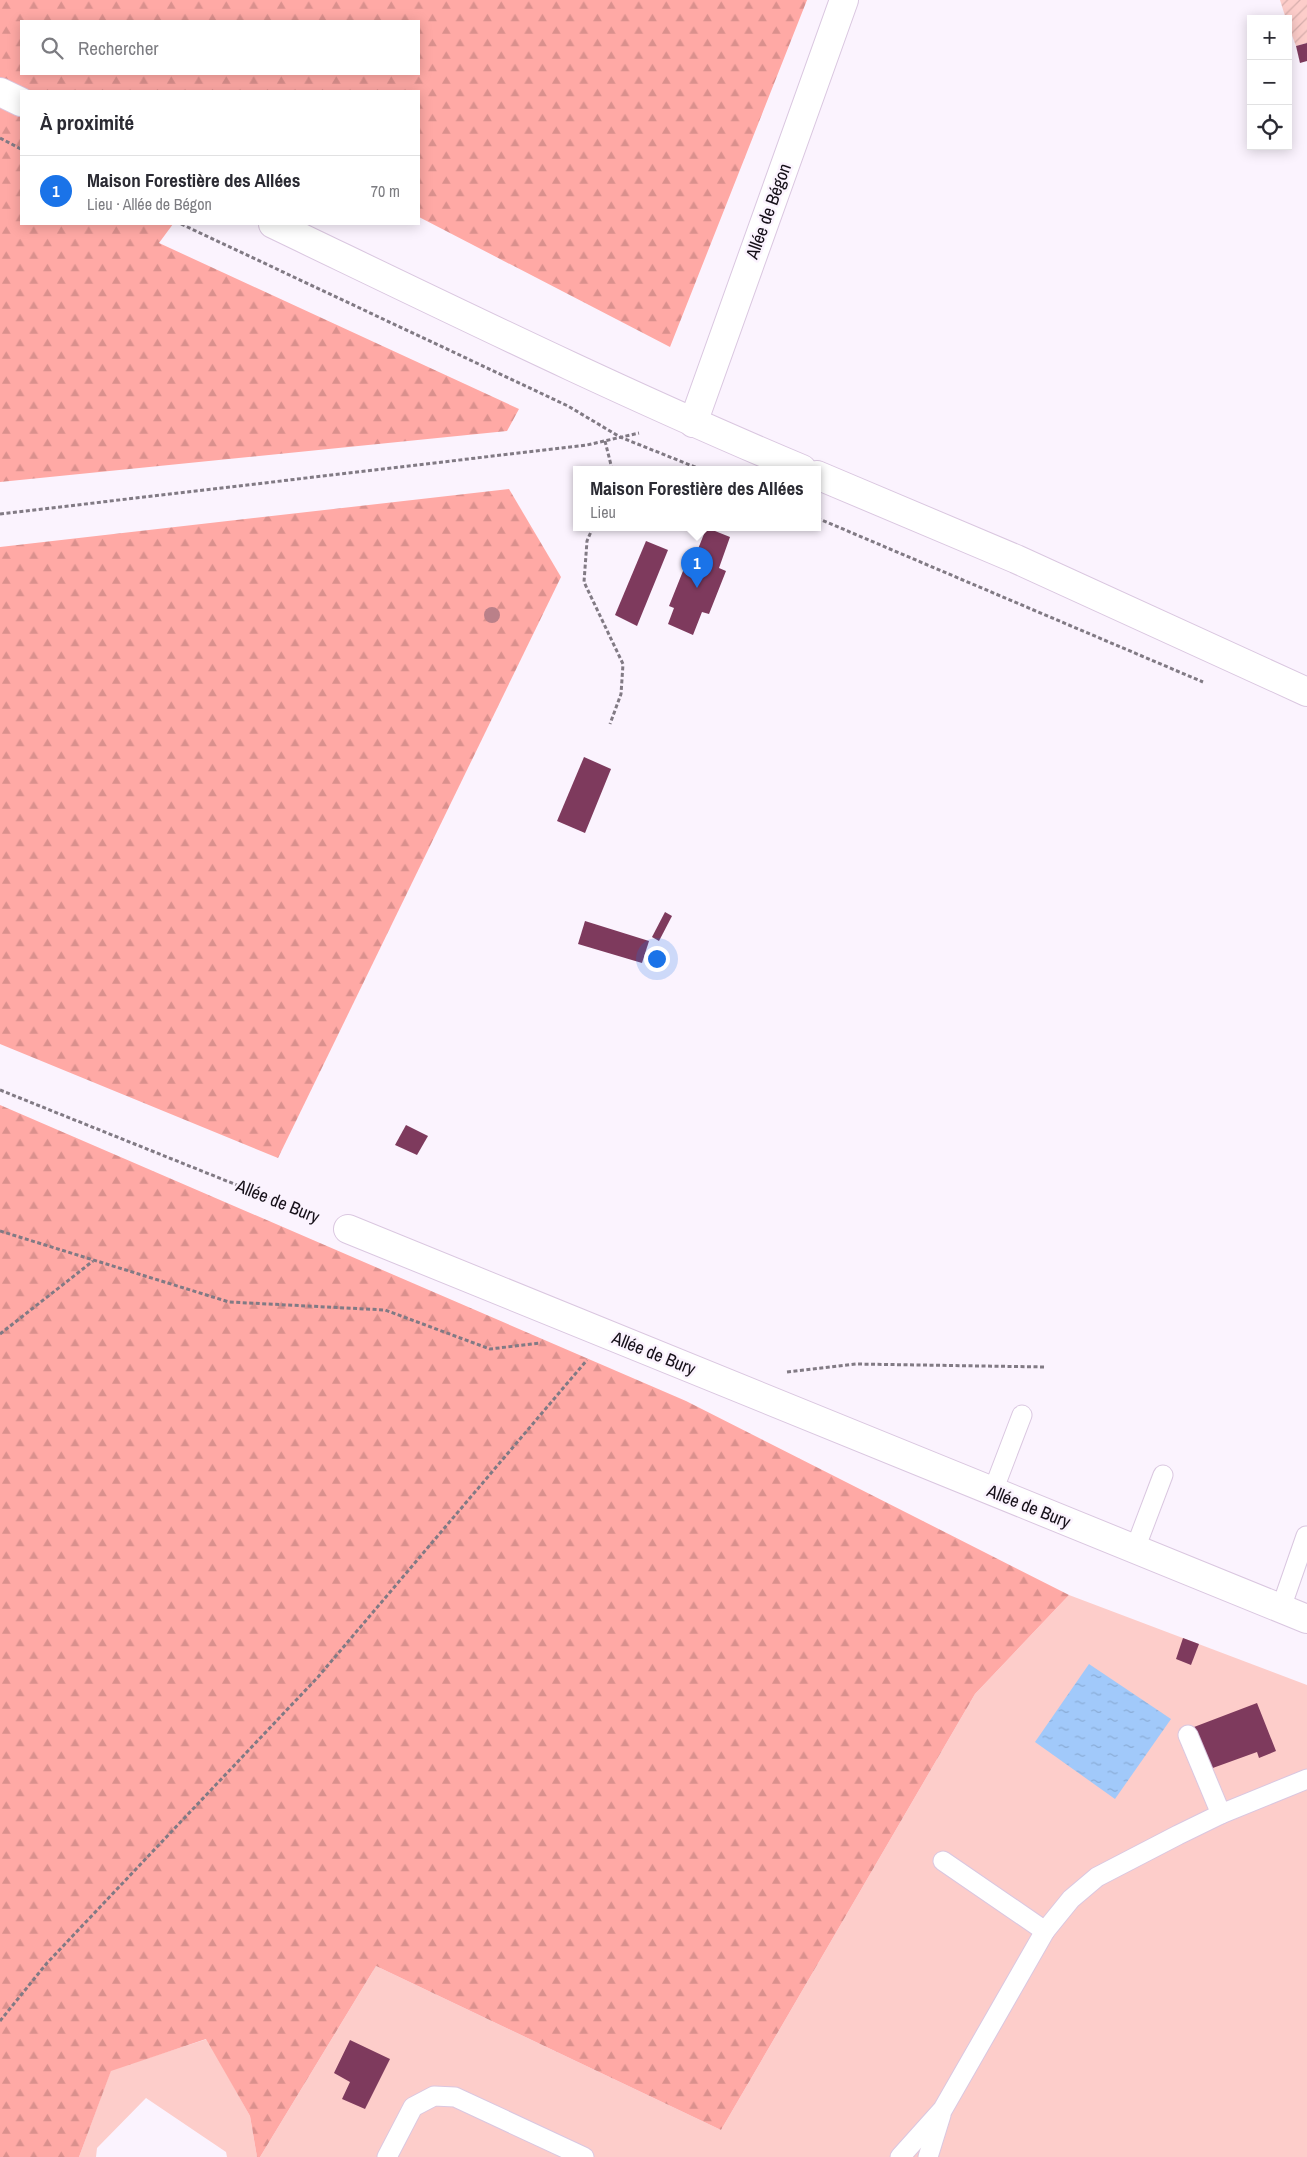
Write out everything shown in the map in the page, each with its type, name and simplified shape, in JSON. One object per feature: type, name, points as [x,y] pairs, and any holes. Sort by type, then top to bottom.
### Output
[{"type":"street","name":"Allée de Bégon","points":[[693,423],[844,0]]},
{"type":"street","points":[[0,92],[20,102]]},
{"type":"street","points":[[275,225],[518,342],[693,423],[795,466]]},
{"type":"street","points":[[821,477],[1016,559],[1307,692]]},
{"type":"street","name":"Allée de Bury","points":[[348,1229],[1307,1619]]},
{"type":"lane","points":[[993,1491],[1022,1415]]},
{"type":"lane","points":[[1135,1549],[1163,1475]]},
{"type":"lane","points":[[1281,1608],[1306,1536]]},
{"type":"lane","points":[[1188,1735],[1221,1814]]},
{"type":"lane","points":[[900,2157],[943,2109],[1045,1931],[1071,1899],[1097,1877],[1221,1814],[1307,1779]]},
{"type":"lane","points":[[943,1861],[1045,1931]]},
{"type":"lane","points":[[387,2157],[413,2107],[434,2096],[455,2096],[584,2157]]},
{"type":"lane","points":[[928,2157],[943,2109]]},
{"type":"path","points":[[0,138],[20,148]]},
{"type":"path","points":[[183,225],[568,406],[620,437],[692,466]]},
{"type":"path","points":[[0,514],[588,445],[605,440],[611,466]]},
{"type":"path","points":[[821,520],[1208,684]]},
{"type":"path","points":[[591,531],[587,541],[584,582],[623,664],[621,694],[610,724]]},
{"type":"path","name":"Allée de Bury","points":[[0,1090],[348,1229]]},
{"type":"path","points":[[0,1231],[229,1302],[385,1310],[490,1349],[544,1342]]},
{"type":"path","points":[[0,1334],[93,1261]]},
{"type":"path","points":[[0,2021],[47,1963],[318,1678],[609,1335]]},
{"type":"path","points":[[778,1374],[856,1364],[1046,1367]]},
{"type":"shaded area","points":[[1280,0],[1307,0],[1307,43],[1296,46],[1292,36],[1292,15],[1285,15]]},
{"type":"shaded area","points":[[1069,1595],[1307,1685],[1307,2157],[260,2157],[376,1966],[721,2130],[975,1694]]},
{"type":"shaded area","points":[[207,2039],[250,2116],[257,2157],[227,2157],[226,2152],[146,2098],[97,2148],[96,2157],[79,2157],[111,2070]]},
{"type":"green space","points":[[0,0],[807,0],[670,347],[420,218],[420,90],[20,90],[20,225],[172,225],[159,243],[519,409],[507,431],[0,482]]},
{"type":"green space","points":[[509,489],[561,577],[278,1158],[0,1044],[0,547]]},
{"type":"green space","points":[[0,1105],[686,1401],[1069,1595],[975,1694],[721,2130],[376,1966],[260,2157],[257,2157],[250,2116],[206,2039],[111,2071],[79,2157],[0,2157]]},
{"type":"water","points":[[1089,1664],[1171,1719],[1115,1799],[1035,1742]]},
{"type":"building","points":[[1307,43],[1307,61],[1300,63],[1296,46]]},
{"type":"building","points":[[705,531],[715,531],[730,537],[719,568],[726,571],[709,614],[702,612],[693,635],[668,624],[674,608],[669,606],[689,556],[694,559]]},
{"type":"building","points":[[646,541],[668,550],[637,626],[615,615]]},
{"type":"building","points":[[584,757],[611,769],[585,833],[557,821]]},
{"type":"building","points":[[665,912],[672,916],[659,941],[652,937]]},
{"type":"building","points":[[585,921],[649,941],[642,963],[578,944]]},
{"type":"building","points":[[406,1125],[428,1136],[417,1155],[395,1145]]},
{"type":"building","points":[[1183,1638],[1199,1644],[1191,1665],[1176,1659]]},
{"type":"building","points":[[1257,1703],[1276,1751],[1259,1758],[1257,1752],[1210,1769],[1194,1727]]},
{"type":"building","points":[[350,2040],[390,2059],[365,2109],[342,2099],[350,2082],[334,2073]]},
{"type":"place","name":"Maison Forestière des Allées","points":[[697,588]]}]
